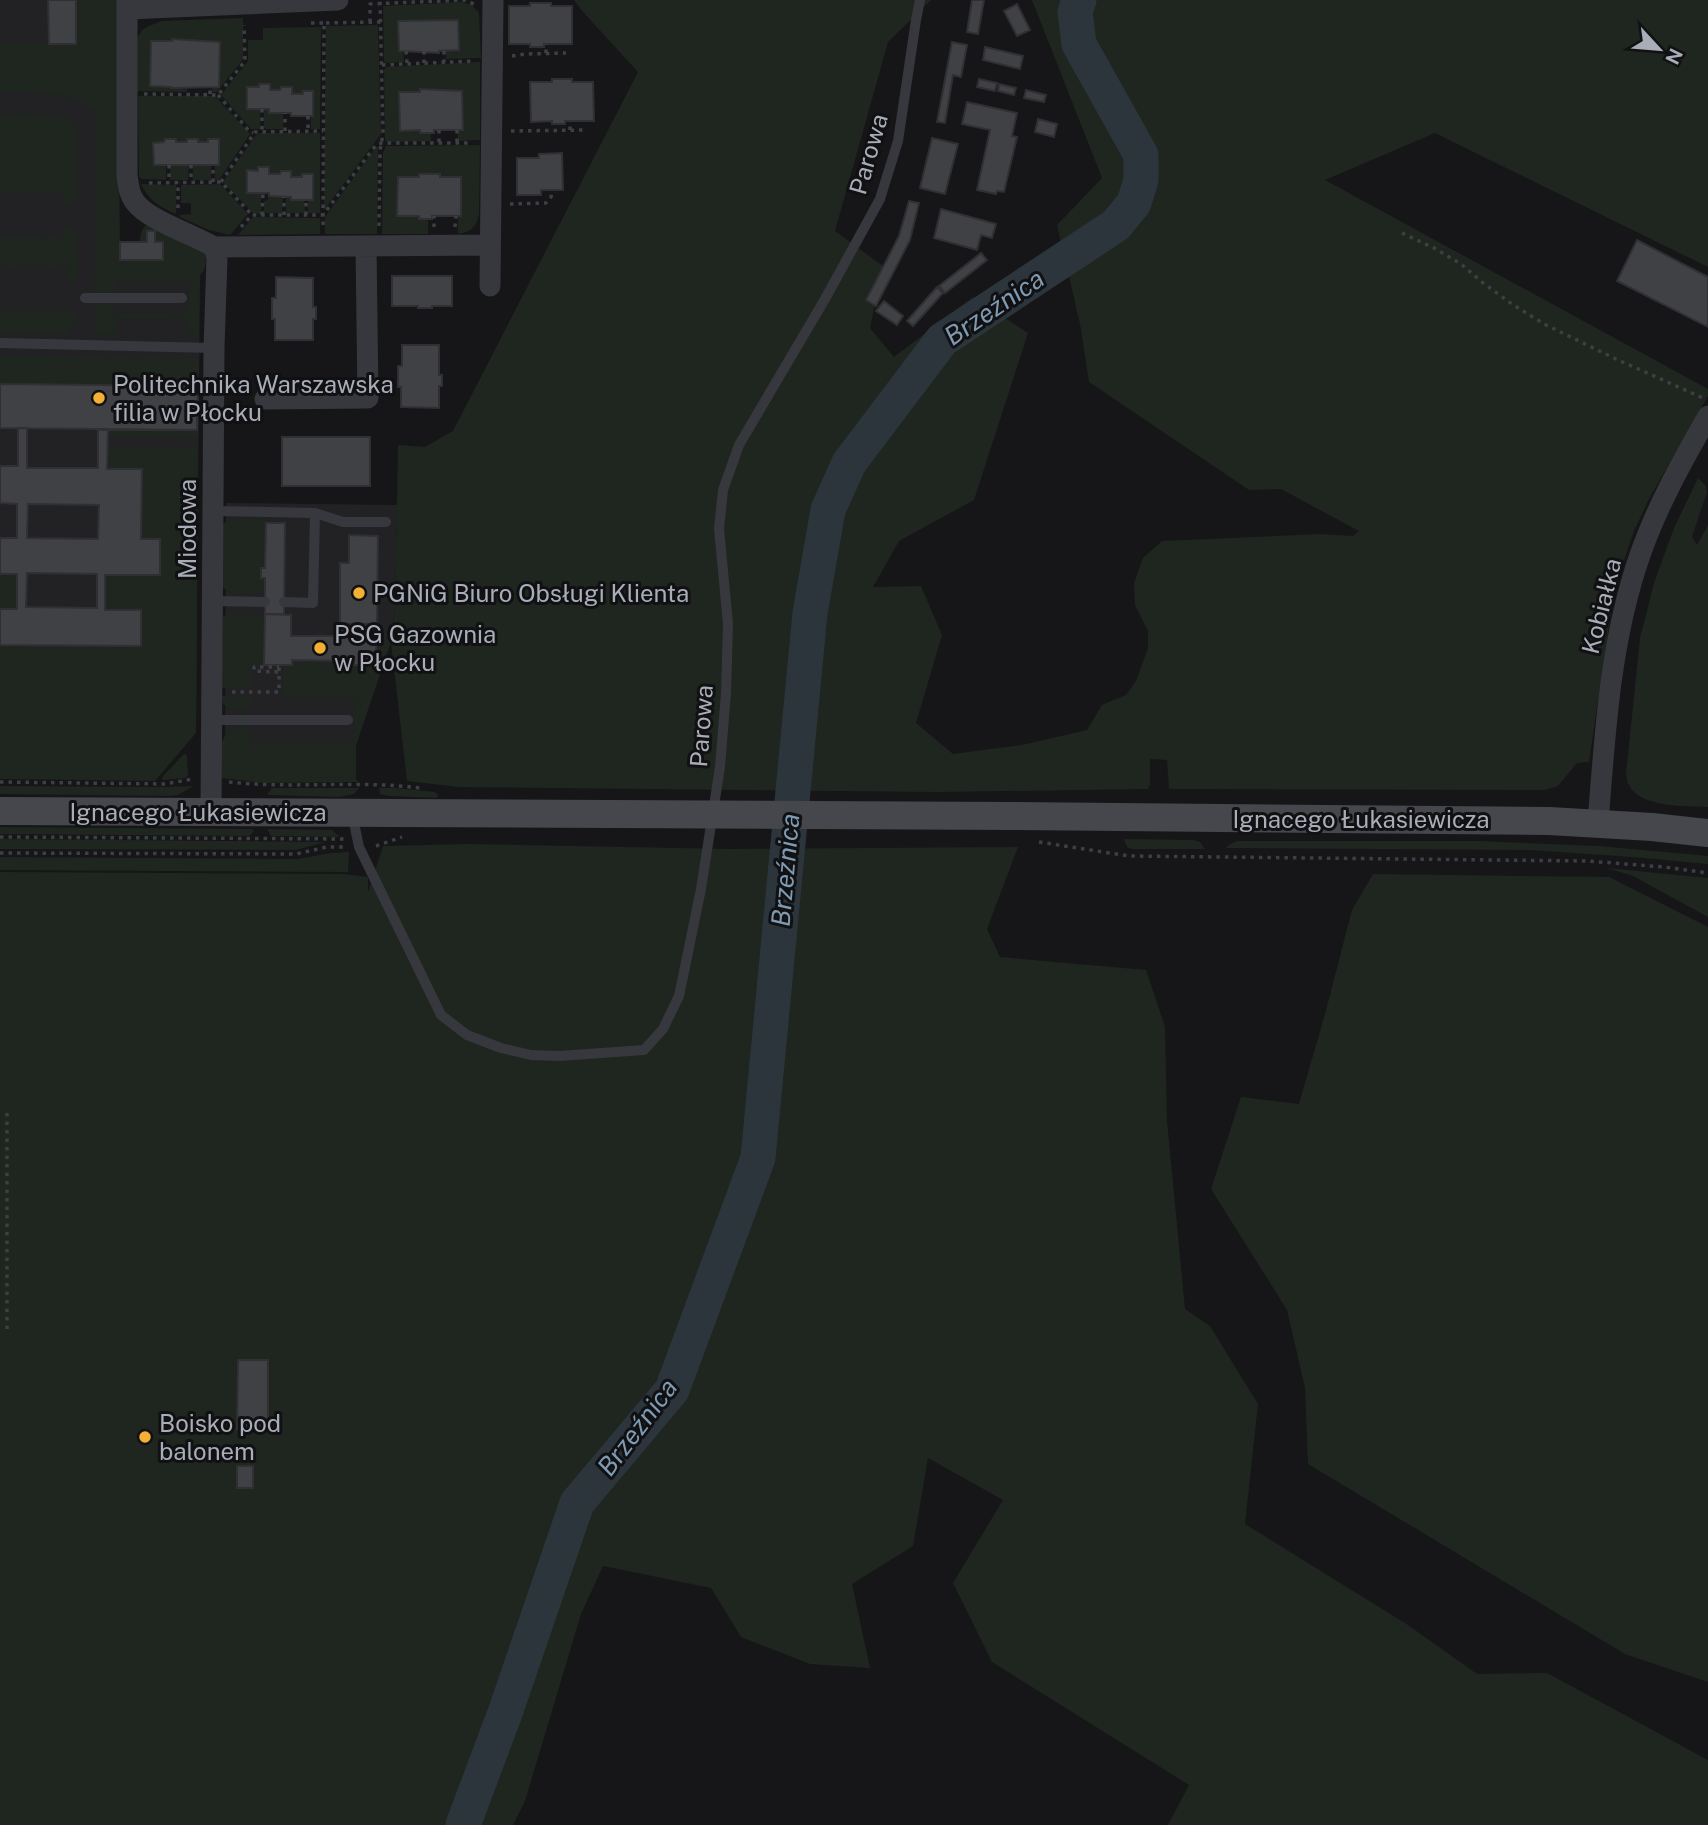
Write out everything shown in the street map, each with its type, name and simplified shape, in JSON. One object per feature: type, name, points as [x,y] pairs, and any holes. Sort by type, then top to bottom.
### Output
[{"type":"street","points":[[338,0],[127,4],[127,175],[129,190],[136,203],[163,222],[214,247],[490,245]]},
{"type":"street","points":[[485,3],[491,204],[490,286]]},
{"type":"street","points":[[265,399],[368,398],[373,246]]},
{"type":"street","name":"Miodowa","points":[[211,812],[217,258],[214,247]]},
{"type":"street","name":"Kobiałka","points":[[1598,823],[1609,697],[1621,619],[1641,553],[1658,510],[1708,416]]},
{"type":"street","name":"Ignacego Łukasiewicza","points":[[0,811],[1501,820],[1598,823],[1708,833]]},
{"type":"lane","name":"Parowa","points":[[352,813],[359,847],[441,1015],[467,1035],[501,1048],[531,1055],[559,1056],[644,1050],[663,1029],[679,996],[701,890],[720,767],[728,625],[719,529],[723,490],[739,445],[880,199],[898,141],[920,0]]},
{"type":"lane","points":[[85,298],[182,298]]},
{"type":"lane","points":[[0,344],[214,348]]},
{"type":"lane","points":[[213,511],[315,513],[343,522],[386,522]]},
{"type":"lane","points":[[284,602],[313,603],[315,513]]},
{"type":"lane","points":[[213,601],[265,602]]},
{"type":"lane","points":[[211,720],[348,720]]},
{"type":"path","points":[[370,22],[370,4],[380,2],[464,0],[485,3]]},
{"type":"path","points":[[373,246],[382,143],[380,2]]},
{"type":"path","points":[[218,95],[245,61],[244,15]]},
{"type":"path","points":[[311,23],[381,22]]},
{"type":"path","points":[[321,246],[324,23]]},
{"type":"path","points":[[546,44],[546,53]]},
{"type":"path","points":[[406,51],[407,63]]},
{"type":"path","points":[[424,51],[425,63]]},
{"type":"path","points":[[444,51],[444,62]]},
{"type":"path","points":[[382,65],[566,53]]},
{"type":"path","points":[[210,87],[210,94]]},
{"type":"path","points":[[193,88],[193,94]]},
{"type":"path","points":[[135,94],[218,95],[253,133],[323,131]]},
{"type":"path","points":[[262,110],[262,132]]},
{"type":"path","points":[[285,113],[285,131]]},
{"type":"path","points":[[308,116],[308,131]]},
{"type":"path","points":[[570,121],[570,130]]},
{"type":"path","points":[[439,130],[439,143]]},
{"type":"path","points":[[457,130],[457,143]]},
{"type":"path","points":[[323,215],[376,145],[382,143],[457,143],[487,137],[586,130]]},
{"type":"path","points":[[221,182],[253,133]]},
{"type":"path","points":[[213,164],[213,182]]},
{"type":"path","points":[[169,165],[169,182]]},
{"type":"path","points":[[191,165],[191,182]]},
{"type":"path","points":[[178,182],[178,218]]},
{"type":"path","points":[[148,183],[221,182],[252,215]]},
{"type":"path","points":[[491,204],[546,203],[552,190]]},
{"type":"path","points":[[262,215],[263,193]]},
{"type":"path","points":[[284,215],[285,197]]},
{"type":"path","points":[[306,200],[306,215]]},
{"type":"path","points":[[235,233],[252,215],[323,215]]},
{"type":"path","points":[[1402,233],[1434,247],[1461,264],[1502,297],[1544,324],[1708,400]]},
{"type":"path","points":[[254,667],[279,668],[254,671],[254,667]]},
{"type":"path","points":[[212,692],[279,692],[279,668]]},
{"type":"path","points":[[0,837],[345,839],[359,847]]},
{"type":"path","points":[[1039,841],[1129,856],[1587,862],[1708,873]]},
{"type":"path","points":[[0,853],[296,854],[327,847],[359,847]]},
{"type":"path","points":[[7,1109],[7,1329]]},
{"type":"path","points":[[0,1264],[7,1264]]},
{"type":"shaded area","name":"Politechnika Warszawska filia w Płocku","points":[[0,0],[111,0],[120,276],[200,274],[196,733],[0,774]]},
{"type":"shaded area","points":[[76,0],[118,0],[120,259],[163,242],[139,242],[142,230],[147,224],[204,251],[206,264],[200,275],[199,334],[187,334],[187,320],[116,319],[115,335],[96,332],[95,305],[114,305],[115,313],[187,313],[190,282],[115,281],[115,292],[94,292],[95,111],[74,99],[62,96],[0,92],[1,44],[76,44]]},
{"type":"shaded area","points":[[574,0],[931,0],[888,42],[835,231],[883,266],[870,328],[894,357],[973,297],[1028,333],[974,500],[899,541],[873,587],[921,586],[942,635],[916,723],[953,754],[1022,745],[1087,730],[1102,705],[1126,695],[1136,681],[1148,648],[1148,631],[1135,605],[1134,583],[1143,558],[1162,541],[1320,534],[1353,536],[1359,531],[1281,489],[1249,490],[1089,382],[1080,324],[1057,225],[1102,178],[1032,0],[1708,0],[1708,267],[1435,133],[1325,180],[1708,389],[1708,396],[1649,499],[1624,560],[1614,592],[1589,762],[1577,763],[1558,786],[1545,790],[1169,789],[1167,760],[1150,759],[1148,789],[939,792],[459,787],[407,781],[391,642],[356,745],[356,779],[359,782],[264,783],[221,778],[220,752],[224,737],[236,728],[246,726],[250,732],[251,743],[354,743],[354,697],[282,697],[283,665],[292,660],[354,661],[354,665],[364,665],[365,661],[379,661],[380,644],[392,633],[395,611],[398,445],[425,447],[453,431],[638,72]]},
{"type":"shaded area","points":[[462,2],[472,5],[479,13],[481,58],[446,59],[446,51],[459,50],[458,20],[399,21],[399,51],[403,51],[404,62],[384,61],[383,6]]},
{"type":"shaded area","points":[[243,18],[243,59],[217,92],[212,92],[212,87],[219,87],[220,42],[173,39],[151,41],[150,86],[187,89],[187,92],[137,91],[137,38],[142,30],[161,21]]},
{"type":"shaded area","points":[[378,25],[381,134],[324,210],[326,26]]},
{"type":"shaded area","points":[[321,27],[320,129],[311,129],[313,91],[292,94],[292,87],[270,90],[270,84],[259,84],[259,87],[247,87],[247,109],[260,109],[260,129],[251,129],[221,95],[248,61],[248,40],[263,40],[263,28]]},
{"type":"shaded area","points":[[480,62],[480,140],[458,141],[458,130],[441,89],[420,89],[420,92],[399,92],[400,130],[431,133],[431,141],[385,140],[386,67]]},
{"type":"shaded area","points":[[139,96],[215,96],[250,134],[219,180],[215,180],[215,165],[219,164],[219,139],[198,142],[198,139],[187,139],[187,142],[176,142],[176,139],[165,139],[164,142],[154,143],[154,164],[166,165],[166,180],[142,179],[139,177]]},
{"type":"shaded area","points":[[264,109],[269,109],[270,113],[283,113],[283,129],[264,127]]},
{"type":"shaded area","points":[[4,114],[47,114],[58,116],[75,125],[78,134],[77,199],[65,206],[64,191],[0,191],[0,119]]},
{"type":"shaded area","points":[[260,133],[320,133],[320,213],[308,213],[308,200],[313,200],[313,174],[291,177],[291,171],[281,171],[280,174],[269,174],[269,167],[247,171],[247,193],[261,193],[261,214],[253,213],[223,182]]},
{"type":"shaded area","points":[[480,145],[479,214],[473,228],[458,234],[461,178],[398,177],[397,215],[428,219],[428,234],[382,234],[383,153],[386,146]]},
{"type":"shaded area","points":[[376,147],[377,234],[325,234],[325,217]]},
{"type":"shaded area","points":[[170,165],[189,165],[188,180],[170,180]]},
{"type":"shaded area","points":[[193,165],[211,165],[211,180],[193,180]]},
{"type":"shaded area","points":[[141,184],[176,185],[176,214],[155,203]]},
{"type":"shaded area","points":[[220,184],[248,214],[230,235],[209,230],[180,217],[191,214],[191,203],[181,203],[181,185]]},
{"type":"shaded area","points":[[269,196],[283,197],[282,213],[264,213],[264,201],[268,200]]},
{"type":"shaded area","points":[[286,197],[291,197],[291,200],[304,200],[305,213],[286,213]]},
{"type":"shaded area","points":[[253,217],[320,218],[320,234],[238,235]]},
{"type":"shaded area","points":[[64,226],[72,227],[77,239],[78,267],[72,281],[67,283],[67,267],[0,266],[0,237],[64,238]]},
{"type":"shaded area","points":[[0,311],[76,312],[76,316],[73,327],[66,334],[0,334]]},
{"type":"shaded area","points":[[0,356],[198,358],[198,387],[0,384]]},
{"type":"shaded area","points":[[198,387],[198,438],[107,437],[108,429],[197,430]]},
{"type":"shaded area","points":[[107,447],[198,448],[196,733],[155,781],[0,779],[0,645],[141,645],[141,610],[105,609],[105,575],[159,575],[160,540],[141,539],[142,469],[107,469]]},
{"type":"shaded area","points":[[1698,478],[1706,486],[1707,492],[1692,537],[1697,545],[1708,525],[1708,807],[1676,806],[1643,798],[1629,785],[1626,774],[1640,638],[1654,583],[1674,528]]},
{"type":"shaded area","points":[[226,503],[397,505],[395,610],[391,640],[353,754],[225,753]]},
{"type":"shaded area","points":[[229,519],[266,519],[265,568],[261,568],[261,577],[265,578],[265,593],[232,593],[222,587],[222,525]]},
{"type":"shaded area","points":[[0,574],[17,574],[17,609],[0,609]]},
{"type":"shaded area","points":[[233,610],[237,615],[265,614],[264,665],[251,665],[251,687],[222,688],[223,617]]},
{"type":"shaded area","points":[[222,696],[251,697],[251,706],[241,712],[230,709],[223,704]]},
{"type":"shaded area","points":[[184,754],[187,755],[188,776],[163,780],[164,775]]},
{"type":"shaded area","points":[[0,786],[193,786],[178,795],[169,796],[0,794]]},
{"type":"shaded area","points":[[272,788],[359,788],[354,794],[340,797],[267,795]]},
{"type":"shaded area","points":[[379,788],[435,792],[438,795],[437,798],[389,796],[380,794]]},
{"type":"shaded area","points":[[0,827],[254,831],[249,836],[0,834]]},
{"type":"shaded area","points":[[267,829],[332,830],[340,837],[271,836]]},
{"type":"shaded area","points":[[0,839],[325,842],[296,850],[0,849]]},
{"type":"shaded area","points":[[1124,839],[1193,840],[1200,842],[1205,849],[1132,849],[1127,847]]},
{"type":"shaded area","points":[[1237,841],[1479,841],[1598,846],[1708,856],[1708,864],[1530,850],[1226,848]]},
{"type":"shaded area","points":[[469,844],[729,849],[1018,847],[987,929],[1000,957],[1146,970],[1165,1027],[1167,1120],[1185,1309],[1210,1326],[1258,1404],[1245,1524],[1408,1625],[1477,1674],[1547,1673],[1708,1760],[1708,1825],[1168,1825],[1189,1785],[992,1662],[953,1583],[1003,1500],[928,1458],[913,1546],[852,1584],[870,1668],[810,1664],[741,1637],[711,1588],[603,1566],[581,1614],[525,1801],[513,1825],[0,1825],[0,872],[344,874],[368,877],[368,892],[383,846]]},
{"type":"shaded area","points":[[349,852],[348,872],[0,870],[0,857],[298,859]]},
{"type":"shaded area","points":[[1607,868],[1708,878],[1708,917],[1633,876]]},
{"type":"shaded area","points":[[1373,874],[1609,877],[1708,927],[1708,1682],[1625,1654],[1308,1464],[1305,1388],[1287,1310],[1211,1189],[1241,1097],[1299,1104],[1352,910]]},
{"type":"building","points":[[48,0],[76,0],[76,44],[49,44]]},
{"type":"building","points":[[972,0],[984,0],[978,34],[967,32]]},
{"type":"building","points":[[530,3],[572,6],[572,44],[530,47],[530,44],[509,44],[509,6],[530,6]]},
{"type":"building","points":[[1017,4],[1030,30],[1017,36],[1004,11]]},
{"type":"building","points":[[458,20],[459,50],[439,53],[399,51],[398,21]]},
{"type":"building","points":[[172,39],[220,42],[219,87],[150,86],[151,41]]},
{"type":"building","points":[[952,42],[967,45],[961,77],[953,75],[945,123],[937,122]]},
{"type":"building","points":[[985,47],[1023,56],[1020,69],[983,60]]},
{"type":"building","points":[[552,79],[593,82],[594,121],[565,121],[565,124],[552,124],[552,121],[531,122],[530,82],[552,82]]},
{"type":"building","points":[[979,79],[997,83],[995,91],[977,87]]},
{"type":"building","points":[[259,84],[270,84],[270,90],[292,87],[292,94],[313,91],[313,116],[269,113],[269,109],[247,109],[247,87],[259,87]]},
{"type":"building","points":[[999,84],[1016,88],[1014,95],[998,91]]},
{"type":"building","points":[[420,89],[462,91],[463,130],[434,130],[434,133],[420,133],[420,130],[400,131],[399,92],[420,92]]},
{"type":"building","points":[[1026,90],[1046,95],[1044,102],[1024,98]]},
{"type":"building","points":[[967,102],[1017,113],[1012,136],[1017,137],[1004,192],[997,191],[996,194],[977,190],[990,130],[962,124]]},
{"type":"building","points":[[1038,119],[1057,124],[1054,137],[1035,132]]},
{"type":"building","points":[[932,138],[958,144],[945,194],[920,188]]},
{"type":"building","points":[[165,139],[187,142],[187,139],[198,139],[198,142],[208,142],[208,139],[219,139],[219,165],[154,165],[153,143],[164,142]]},
{"type":"building","points":[[562,153],[563,190],[541,190],[541,195],[517,195],[517,158],[539,158],[539,154]]},
{"type":"building","points":[[258,167],[269,167],[269,174],[291,171],[291,177],[313,174],[313,200],[291,200],[291,197],[269,196],[269,193],[247,193],[247,170],[258,171]]},
{"type":"building","points":[[419,174],[461,177],[461,216],[419,219],[419,216],[397,216],[398,177],[419,177]]},
{"type":"building","points":[[909,201],[919,203],[910,240],[876,306],[866,300],[899,236]]},
{"type":"building","points":[[941,209],[996,224],[992,238],[981,235],[977,250],[934,238]]},
{"type":"building","points":[[147,231],[155,231],[155,242],[163,242],[163,260],[120,260],[120,242],[147,242]]},
{"type":"building","points":[[1637,240],[1708,277],[1708,327],[1617,281]]},
{"type":"building","points":[[981,253],[987,260],[945,293],[939,286]]},
{"type":"building","points":[[392,276],[452,276],[452,306],[392,306]]},
{"type":"building","points":[[276,277],[313,278],[313,307],[316,307],[316,319],[313,319],[313,340],[275,340],[272,298],[276,298]]},
{"type":"building","points":[[937,287],[943,293],[913,326],[907,321]]},
{"type":"building","points":[[884,301],[903,316],[897,325],[876,311]]},
{"type":"building","points":[[402,345],[439,345],[439,375],[442,375],[442,386],[439,386],[439,408],[401,407],[398,366],[402,366]]},
{"type":"building","points":[[0,384],[198,386],[197,430],[0,428]]},
{"type":"building","name":"Politechnika Warszawska filia w Płocku","points":[[18,428],[27,428],[27,468],[98,468],[98,429],[108,429],[107,469],[142,469],[141,539],[160,539],[160,575],[105,575],[105,610],[141,610],[141,646],[0,645],[0,609],[17,609],[17,574],[0,574],[0,538],[17,538],[17,504],[0,503],[0,466],[18,466]],"holes":[[[28,504],[99,505],[98,539],[27,538]],[[27,573],[97,574],[97,608],[26,607]]]},
{"type":"building","points":[[282,437],[370,437],[370,486],[282,486]]},
{"type":"building","points":[[266,523],[285,523],[284,614],[265,614],[265,578],[261,578],[261,568],[265,568]]},
{"type":"building","name":"PGNiG Biuro Obsługi Klienta","points":[[349,535],[378,536],[377,624],[340,624],[340,563],[349,563]]},
{"type":"building","name":"PSG Gazownia w Płocku","points":[[265,614],[291,615],[291,636],[339,636],[340,624],[377,624],[376,661],[354,665],[354,661],[292,660],[292,665],[264,665]]},
{"type":"building","points":[[238,1360],[268,1360],[268,1429],[237,1429]]},
{"type":"building","points":[[237,1466],[253,1466],[253,1488],[237,1488]]},
{"type":"waterway","name":"Brzeźnica","points":[[463,1825],[505,1713],[577,1503],[672,1390],[758,1158],[810,613],[828,510],[849,463],[942,340],[1116,225],[1134,203],[1141,180],[1141,155],[1079,44],[1075,12],[1079,0]]},
{"type":"place","name":"Politechnika Warszawska filia w Płocku","points":[[99,398]]},
{"type":"place","name":"PGNiG Biuro Obsługi Klienta","points":[[359,593]]},
{"type":"place","name":"PSG Gazownia w Płocku","points":[[320,648]]},
{"type":"place","name":"Boisko pod balonem","points":[[145,1437]]}]
